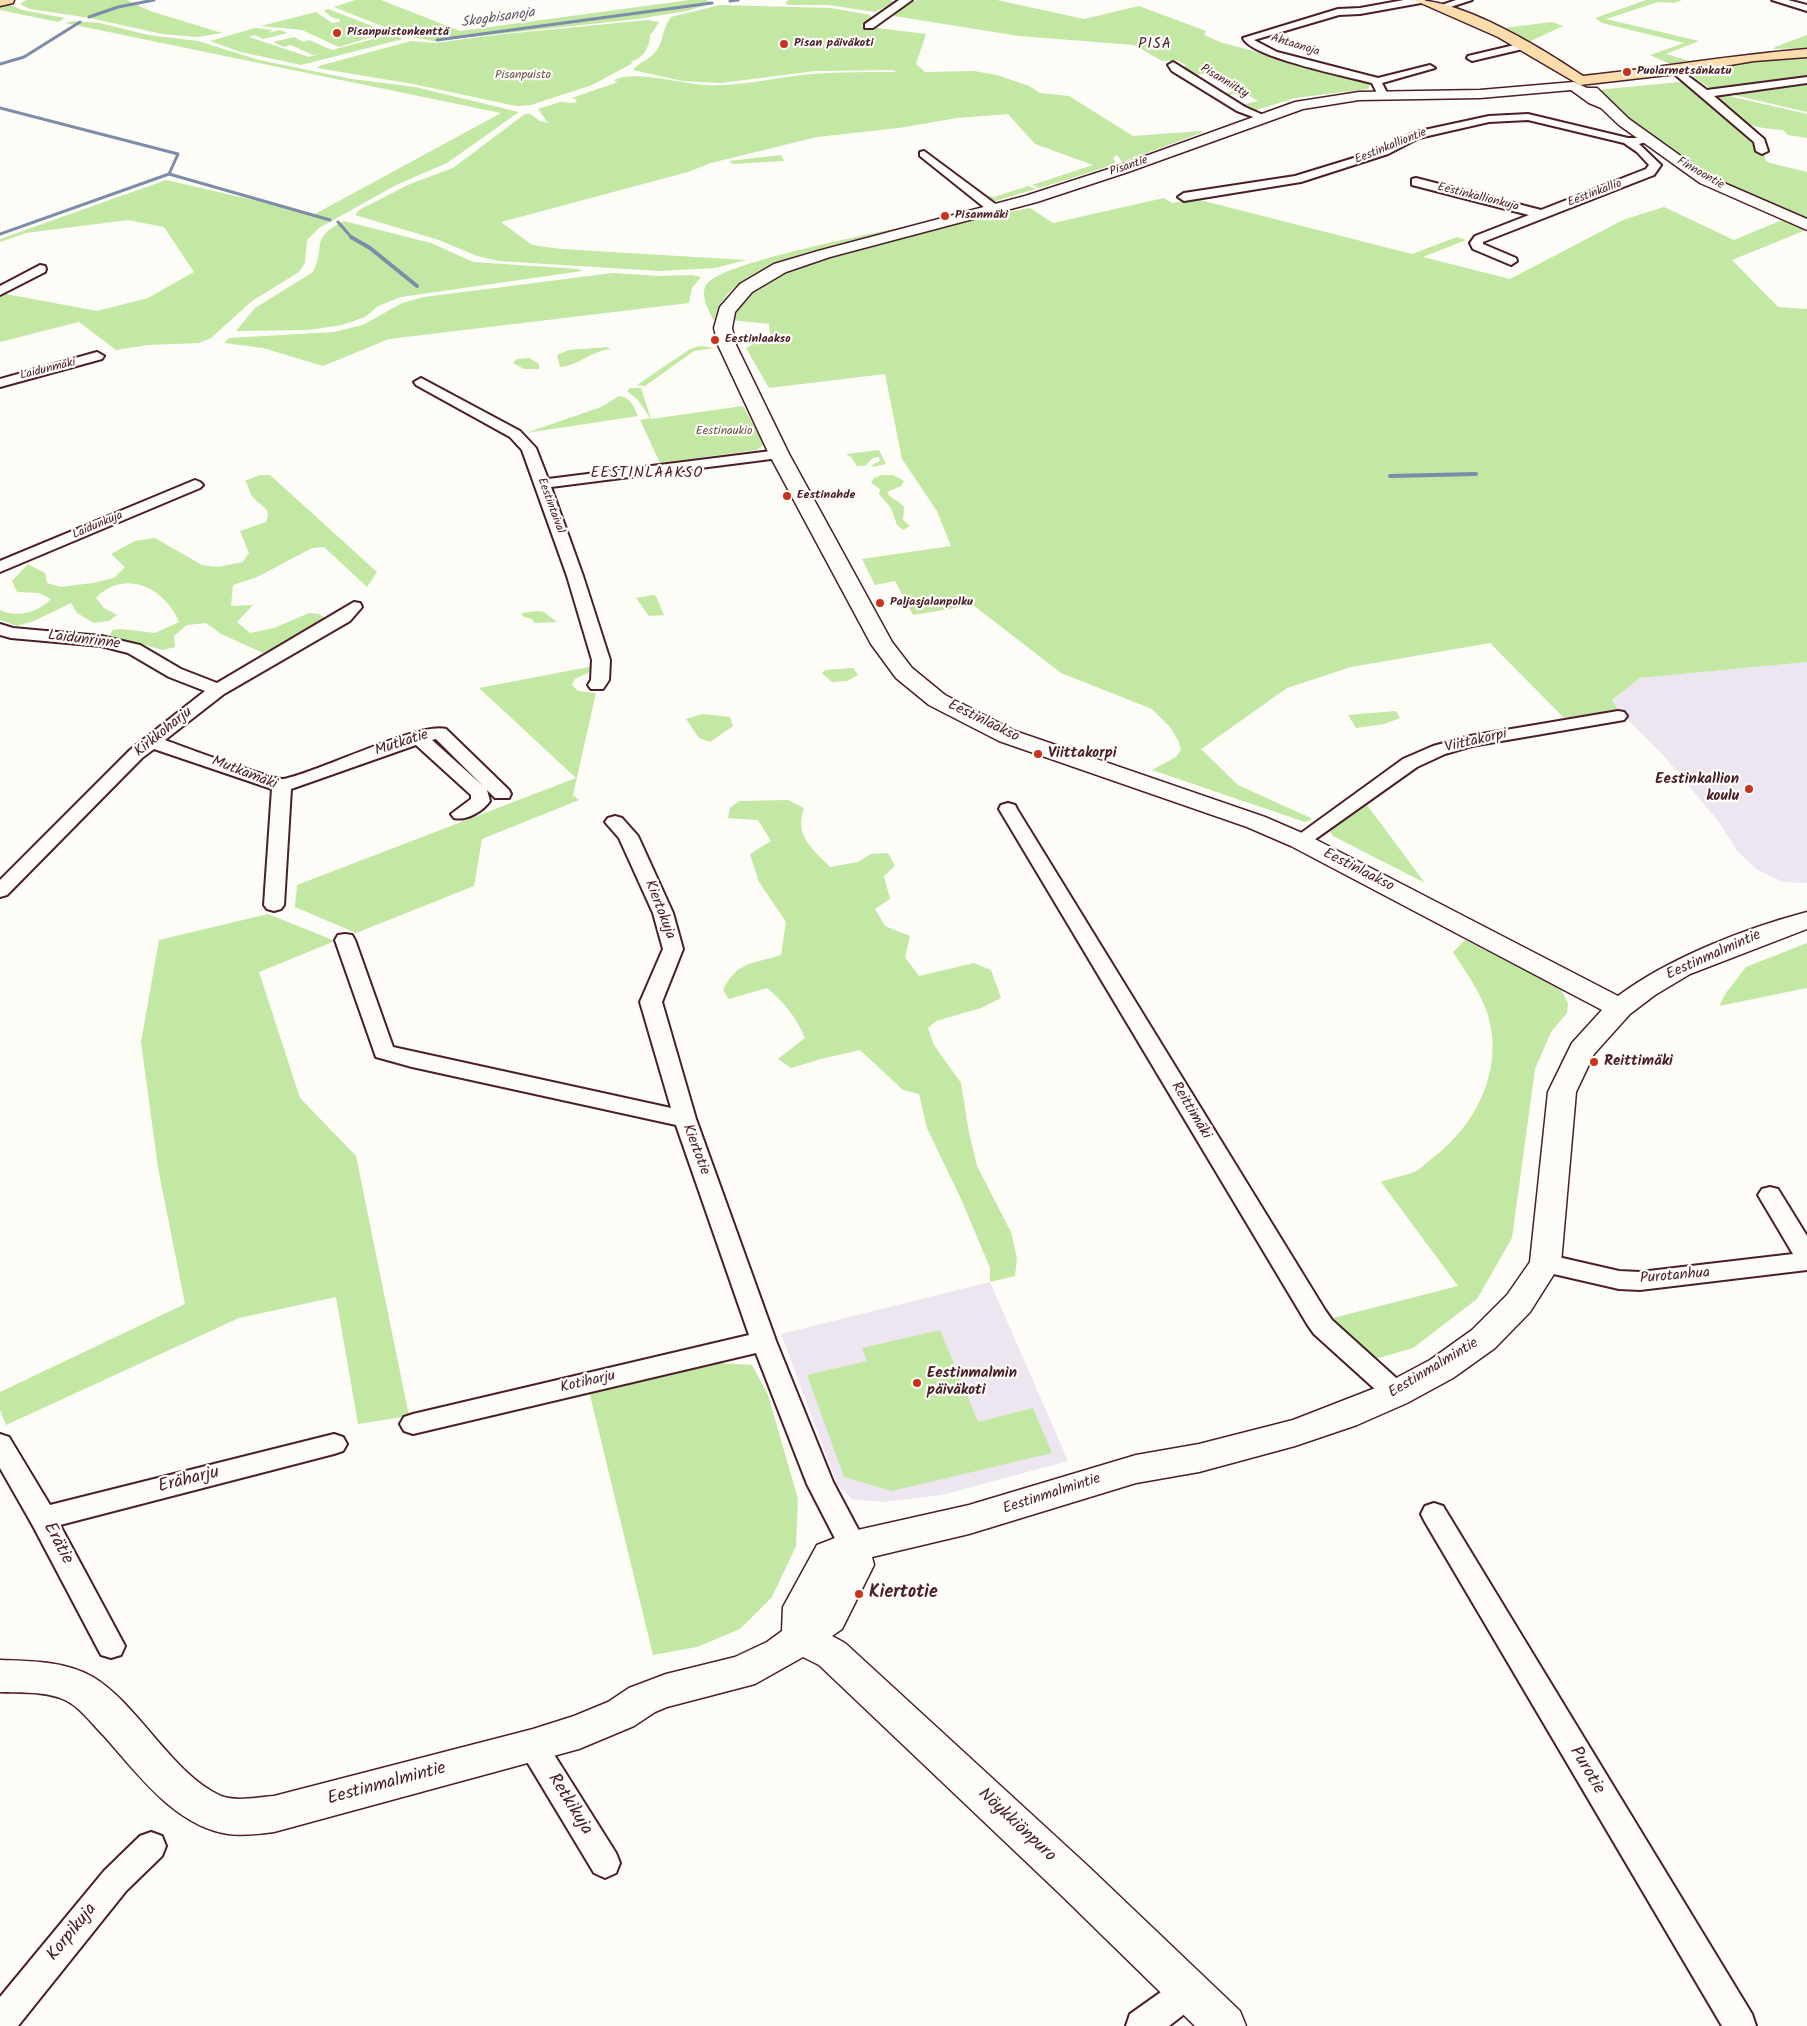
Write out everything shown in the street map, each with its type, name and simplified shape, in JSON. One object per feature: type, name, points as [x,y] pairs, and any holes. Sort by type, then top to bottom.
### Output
[{"type":"main road","points":[[0,2],[8,0]]},
{"type":"main road","name":"Finnoontie","points":[[1420,0],[1441,7],[1523,46],[1540,56],[1542,61],[1577,83]]},
{"type":"main road","points":[[1577,83],[1679,72],[1754,57],[1807,54]]},
{"type":"street","points":[[869,26],[895,6],[907,0]]},
{"type":"street","name":"Ahtaanoja","points":[[1381,88],[1273,54],[1249,42],[1248,38],[1338,12],[1360,11],[1420,0]]},
{"type":"street","points":[[1441,7],[1468,0]]},
{"type":"street","points":[[1777,0],[1807,8]]},
{"type":"street","points":[[1472,58],[1523,46]]},
{"type":"street","name":"Pisanniitty","points":[[1173,65],[1176,69],[1237,106],[1264,118]]},
{"type":"street","points":[[1381,88],[1430,68]]},
{"type":"street","points":[[1679,72],[1760,141],[1762,151]]},
{"type":"street","points":[[1705,94],[1807,80]]},
{"type":"street","name":"Pisantie","points":[[736,296],[766,275],[798,262],[994,209],[1123,169],[1264,118],[1316,102],[1381,88],[1480,94],[1577,83]]},
{"type":"street","name":"Finnoontie","points":[[1577,83],[1594,100],[1604,104],[1647,140],[1705,180],[1807,225]]},
{"type":"street","name":"Eestinkalliontie","points":[[1184,197],[1305,177],[1384,152],[1415,135],[1489,119],[1528,117],[1628,141]]},
{"type":"street","points":[[1628,141],[1647,140]]},
{"type":"street","name":"Eestinkallio","points":[[1512,261],[1476,246],[1476,242],[1479,239],[1540,214],[1650,172],[1655,165],[1642,151],[1628,141]]},
{"type":"street","points":[[924,154],[994,209]]},
{"type":"street","name":"Eestinkallionkuja","points":[[1416,182],[1540,214]]},
{"type":"street","points":[[0,291],[40,270]]},
{"type":"street","name":"Eestinlaakso","points":[[736,296],[726,311],[723,328],[730,350],[779,454],[882,644],[904,673],[937,700],[1007,736],[1256,822],[1300,841],[1620,1008]]},
{"type":"street","name":"Laidunmäki","points":[[0,383],[97,356]]},
{"type":"street","name":"Eestintaival","points":[[421,382],[516,434],[529,448],[601,660],[600,680],[597,685]]},
{"type":"street","points":[[542,484],[779,454]]},
{"type":"street","name":"Laidunkuja","points":[[0,566],[195,485]]},
{"type":"street","name":"Kirkkoharju","points":[[0,891],[136,754],[218,690],[344,617],[354,607]]},
{"type":"street","name":"Laidunrinne","points":[[0,629],[11,633],[101,641],[134,649],[175,673],[218,690]]},
{"type":"street","name":"Viittakorpi","points":[[1300,841],[1410,763],[1439,750],[1470,741],[1618,716]]},
{"type":"street","name":"Mutkatie","points":[[282,786],[419,738],[440,734],[502,794]]},
{"type":"street","points":[[419,738],[480,793],[481,800],[461,814]]},
{"type":"street","name":"Mutkamäki","points":[[153,742],[282,786],[274,905]]},
{"type":"street","name":"Reittimäki","points":[[1008,809],[1316,1317],[1323,1327],[1396,1393]]},
{"type":"street","name":"Kiertokuja","points":[[615,822],[628,836],[663,913],[673,950],[652,1002],[685,1119]]},
{"type":"street","name":"Eestinmalmintie","points":[[0,1676],[48,1679],[73,1686],[97,1702],[172,1782],[199,1803],[219,1814],[237,1816],[274,1814],[533,1746],[579,1732],[621,1714],[642,1700],[666,1691],[742,1672],[780,1653],[829,1618],[856,1565],[853,1546],[953,1524],[1139,1469],[1198,1458],[1259,1443],[1356,1412],[1396,1393],[1450,1363],[1486,1338],[1519,1306],[1536,1281],[1545,1263],[1562,1092],[1582,1050],[1620,1008],[1645,989],[1681,968],[1731,947],[1807,920]]},
{"type":"street","name":"Kiertotie","points":[[345,940],[384,1052],[412,1060],[685,1119],[764,1341],[820,1484],[853,1546]]},
{"type":"street","points":[[1770,1194],[1805,1251]]},
{"type":"street","name":"Purotanhua","points":[[1545,1263],[1619,1280],[1640,1281],[1805,1251]]},
{"type":"street","name":"Kotiharju","points":[[413,1424],[764,1341]]},
{"type":"street","name":"Erätie","points":[[0,1444],[43,1518],[111,1646]]},
{"type":"street","name":"Eräharju","points":[[43,1518],[334,1444]]},
{"type":"street","name":"Purotie","points":[[1434,1514],[1740,2026]]},
{"type":"street","name":"Nöykkiönpuro","points":[[800,1637],[832,1654],[1225,2026]]},
{"type":"street","name":"Retkikuja","points":[[533,1746],[605,1863]]},
{"type":"street","name":"Korpikuja","points":[[0,2023],[115,1881],[151,1846]]},
{"type":"street","points":[[1142,2026],[1189,1991]]},
{"type":"shaded area","name":"Eestinkallion koulu","points":[[1807,662],[1807,883],[1783,882],[1756,869],[1737,851],[1719,822],[1663,755],[1618,710],[1612,701],[1640,678]]},
{"type":"shaded area","name":"Eestinmalmin päiväkoti","points":[[990,1282],[1068,1461],[942,1495],[883,1502],[852,1499],[838,1486],[781,1334]]},
{"type":"green space","points":[[26,0],[127,0],[150,11],[222,33],[197,37],[162,34],[90,18],[30,9],[20,4]]},
{"type":"green space","points":[[355,0],[381,0],[460,31],[690,0],[706,0],[711,3],[687,11],[637,19],[433,41],[407,36],[334,7]]},
{"type":"green space","points":[[789,0],[890,0],[895,2],[875,12],[828,5],[789,5],[785,3]]},
{"type":"green space","points":[[918,0],[997,0],[1084,19],[1139,6],[1206,31],[1204,35],[1220,42],[1371,83],[1368,89],[1295,98],[1253,111],[1241,105],[1258,101],[1243,92],[1229,95],[1226,93],[1243,89],[1214,72],[1191,76],[1182,69],[1186,65],[1177,60],[1162,61],[1134,45],[1019,36],[894,16],[892,14],[902,5]]},
{"type":"green space","points":[[1646,0],[1682,0],[1674,3],[1658,2],[1606,19],[1699,41],[1666,54],[1689,61],[1670,64],[1650,55],[1684,43],[1602,23],[1595,18]]},
{"type":"green space","points":[[1468,2],[1458,7],[1504,28],[1552,22],[1563,26],[1529,42],[1450,6]]},
{"type":"green space","points":[[10,5],[22,10],[65,18],[58,22],[0,10],[0,7]]},
{"type":"green space","points":[[720,5],[831,8],[870,15],[872,18],[861,26],[926,34],[916,64],[925,72],[974,71],[997,75],[1029,86],[1040,93],[1069,96],[1133,136],[1204,132],[1122,162],[1117,155],[1113,158],[1116,164],[1040,188],[1032,185],[1093,165],[1035,144],[1008,114],[957,118],[899,128],[817,137],[711,163],[688,172],[501,222],[532,245],[561,249],[746,260],[715,268],[659,271],[499,261],[477,256],[439,240],[355,215],[359,210],[410,184],[453,168],[525,114],[530,114],[540,121],[548,123],[538,109],[560,102],[575,103],[577,100],[572,98],[618,82],[614,81],[621,78],[631,76],[717,85],[799,75],[844,72],[897,72],[892,70],[815,71],[721,83],[683,81],[633,70],[657,50],[671,17]]},
{"type":"green space","points":[[328,9],[388,32],[339,47],[302,30],[261,26],[316,12],[332,23],[339,22],[340,19],[333,18],[324,11]]},
{"type":"green space","name":"Pisanpuisto","points":[[648,20],[659,22],[650,34],[649,43],[645,51],[639,58],[630,62],[633,63],[592,85],[531,105],[516,106],[413,84],[317,68],[411,41],[435,43],[495,35]]},
{"type":"green space","points":[[74,21],[100,23],[148,35],[198,41],[259,60],[352,79],[415,87],[519,112],[447,163],[396,185],[319,228],[307,240],[305,263],[299,272],[252,301],[211,338],[199,343],[148,345],[116,350],[79,322],[0,342],[0,297],[6,294],[97,311],[148,298],[194,272],[164,227],[128,220],[26,233],[0,242],[0,239],[166,180],[315,214],[501,113],[65,23]]},
{"type":"green space","points":[[255,28],[273,30],[268,33],[280,30],[288,33],[263,39],[255,35],[249,37],[309,57],[325,52],[313,55],[291,45],[284,47],[273,42],[294,37],[304,42],[309,40],[332,50],[385,36],[395,35],[403,39],[301,65],[241,52],[210,41]]},
{"type":"green space","points":[[1807,35],[1807,48],[1774,49],[1775,47]]},
{"type":"green space","points":[[1807,57],[1807,77],[1720,90],[1711,89],[1693,77],[1702,72],[1731,65]]},
{"type":"green space","points":[[1685,82],[1756,143],[1759,152],[1765,153],[1765,160],[1770,163],[1807,172],[1807,221],[1705,175],[1632,124],[1597,90]]},
{"type":"green space","points":[[1801,82],[1807,84],[1807,112],[1725,93]]},
{"type":"green space","points":[[1720,94],[1807,114],[1807,138],[1788,135],[1783,130],[1759,127],[1744,122],[1714,96]]},
{"type":"green space","points":[[781,155],[784,161],[733,164],[729,161]]},
{"type":"green space","points":[[1028,186],[1036,189],[995,201],[979,194],[994,197]]},
{"type":"green space","points":[[1164,198],[1172,203],[1196,199],[1412,254],[1457,237],[1466,240],[1423,257],[1510,279],[1623,220],[1664,207],[1734,240],[1782,220],[1806,230],[1732,260],[1778,307],[1807,309],[1807,662],[1640,678],[1612,700],[1618,710],[1564,718],[1490,643],[1351,667],[1287,688],[1201,749],[1238,785],[1313,819],[1305,822],[1152,770],[1176,757],[1181,750],[1179,742],[1170,727],[1152,709],[1061,673],[973,605],[913,615],[895,581],[875,585],[862,559],[951,546],[937,511],[902,459],[885,374],[769,388],[746,348],[770,335],[769,324],[731,320],[733,310],[759,284],[810,261],[981,217],[1030,208],[1053,223]]},
{"type":"green space","points":[[344,221],[431,243],[473,262],[578,269],[582,271],[401,297],[378,306],[365,317],[342,325],[308,330],[236,331],[255,308],[313,272],[319,256],[322,238],[333,227]]},
{"type":"green space","points":[[932,221],[818,250],[788,259],[761,271],[738,285],[721,303],[714,321],[706,303],[704,289],[706,285],[718,276],[742,266],[774,256],[849,238]]},
{"type":"green space","points":[[613,273],[659,276],[692,275],[701,277],[692,288],[689,303],[389,339],[323,366],[263,348],[224,343],[229,338],[334,332],[363,325],[402,303],[424,297]]},
{"type":"green space","points":[[699,346],[715,348],[694,351],[645,386],[637,385],[690,349]]},
{"type":"green space","points":[[607,347],[611,349],[597,352],[574,364],[560,367],[557,355],[569,350]]},
{"type":"green space","points":[[529,358],[539,364],[539,369],[524,369],[513,363],[517,359]]},
{"type":"green space","name":"Eestinaukio","points":[[630,388],[641,388],[651,419],[743,406],[764,444],[757,450],[660,463],[640,420],[650,418],[638,400],[627,391]]},
{"type":"green space","points":[[619,396],[629,400],[638,416],[526,433],[601,407]]},
{"type":"green space","points":[[879,450],[886,464],[873,467],[872,465],[880,461],[879,457],[873,458],[865,466],[857,466],[851,457],[846,454]]},
{"type":"green space","points":[[260,475],[270,475],[377,572],[367,587],[324,547],[312,548],[257,577],[233,585],[231,606],[253,605],[237,622],[250,633],[274,628],[309,613],[319,614],[328,620],[270,656],[221,634],[206,623],[187,625],[174,636],[175,647],[163,650],[110,636],[112,630],[122,629],[155,633],[179,622],[173,610],[164,600],[143,586],[131,583],[119,584],[107,589],[96,598],[104,608],[117,615],[109,621],[94,623],[77,613],[71,603],[34,621],[17,626],[0,620],[0,610],[14,614],[27,613],[40,608],[51,599],[39,593],[17,592],[12,581],[28,564],[45,573],[47,583],[61,587],[92,583],[114,578],[125,567],[111,554],[135,541],[155,538],[202,565],[217,567],[243,562],[249,553],[240,531],[266,522],[268,517],[264,507],[252,496],[245,481]]},
{"type":"green space","points":[[882,475],[893,475],[904,481],[901,486],[887,492],[904,507],[903,520],[910,526],[903,530],[897,525],[891,508],[879,494],[880,489],[871,483],[874,478]]},
{"type":"green space","points":[[656,596],[664,615],[649,616],[636,598]]},
{"type":"green space","points":[[544,612],[557,622],[534,623],[532,619],[524,617],[521,613]]},
{"type":"green space","points":[[594,666],[592,671],[575,679],[572,685],[578,691],[596,693],[573,795],[579,800],[482,839],[474,886],[356,933],[295,907],[297,885],[576,778],[479,688]]},
{"type":"green space","points":[[853,668],[858,675],[847,681],[832,682],[822,673],[825,670]]},
{"type":"green space","points":[[1396,711],[1400,718],[1384,724],[1356,728],[1348,715]]},
{"type":"green space","points":[[702,714],[730,717],[733,726],[710,742],[699,738],[686,719]]},
{"type":"green space","points":[[788,800],[804,808],[801,826],[806,841],[830,867],[858,862],[871,854],[888,853],[895,866],[884,876],[890,899],[875,909],[885,926],[910,936],[905,957],[919,976],[974,963],[991,970],[1001,998],[981,1008],[936,1021],[928,1028],[934,1045],[961,1083],[969,1133],[977,1166],[1011,1232],[1017,1258],[1015,1276],[990,1282],[990,1268],[962,1201],[927,1128],[919,1094],[903,1090],[860,1050],[791,1068],[778,1059],[805,1038],[798,1023],[785,1005],[767,988],[729,999],[723,990],[728,981],[740,969],[754,962],[781,955],[786,922],[759,882],[750,854],[771,841],[758,820],[728,818],[730,808],[739,801]]},
{"type":"green space","points":[[1367,805],[1425,883],[1333,836],[1330,832],[1332,828]]},
{"type":"green space","points":[[268,914],[335,941],[259,972],[300,1098],[356,1156],[409,1416],[358,1424],[336,1297],[239,1318],[6,1425],[0,1410],[0,1392],[185,1304],[158,1168],[141,1042],[159,940]]},
{"type":"green space","points":[[1465,940],[1552,984],[1562,991],[1568,1003],[1567,1013],[1551,1032],[1535,1069],[1512,1238],[1477,1299],[1413,1348],[1372,1360],[1329,1319],[1458,1286],[1381,1182],[1417,1171],[1422,1167],[1462,1129],[1482,1097],[1492,1061],[1490,1023],[1479,994],[1453,952]]},
{"type":"green space","points":[[1807,943],[1807,988],[1719,1006],[1726,993],[1746,967]]},
{"type":"green space","points":[[940,1330],[978,1422],[1033,1408],[1052,1453],[892,1491],[844,1477],[807,1375],[867,1361],[862,1348]]},
{"type":"green space","points":[[719,1363],[752,1365],[768,1395],[798,1499],[796,1546],[772,1597],[740,1629],[697,1647],[653,1655],[589,1391]]},
{"type":"waterway","points":[[89,17],[118,7],[154,0]]},
{"type":"waterway","name":"Skogbisanoja","points":[[730,1],[738,0]]},
{"type":"waterway","name":"Skogbisanoja","points":[[437,40],[712,3]]},
{"type":"waterway","points":[[0,64],[24,57],[80,22]]},
{"type":"waterway","points":[[0,108],[178,154],[169,174]]},
{"type":"waterway","points":[[0,234],[169,174]]},
{"type":"waterway","points":[[169,174],[330,220]]},
{"type":"waterway","points":[[338,222],[351,237]]},
{"type":"waterway","points":[[351,237],[370,248],[417,286]]},
{"type":"waterway","points":[[1390,476],[1476,474]]},
{"type":"place","name":"Pisanpuistonkenttä","points":[[337,33]]},
{"type":"place","name":"Pisan päiväkoti","points":[[784,44]]},
{"type":"place","name":"Puolarmetsänkatu","points":[[1627,72]]},
{"type":"place","name":"Pisanmäki","points":[[945,216]]},
{"type":"place","name":"Eestinlaakso","points":[[715,340]]},
{"type":"place","name":"Eestinahde","points":[[787,496]]},
{"type":"place","name":"Paljasjalanpolku","points":[[880,603]]},
{"type":"place","name":"Viittakorpi","points":[[1038,754]]},
{"type":"place","name":"Eestinkallion koulu","points":[[1749,789]]},
{"type":"place","name":"Reittimäki","points":[[1594,1062]]},
{"type":"place","name":"Eestinmalmin päiväkoti","points":[[917,1383]]},
{"type":"place","name":"Kiertotie","points":[[859,1594]]},
{"type":"district","name":"PISA","points":[[1155,45]]},
{"type":"district","name":"EESTINLAAKSO","points":[[647,474]]}]
